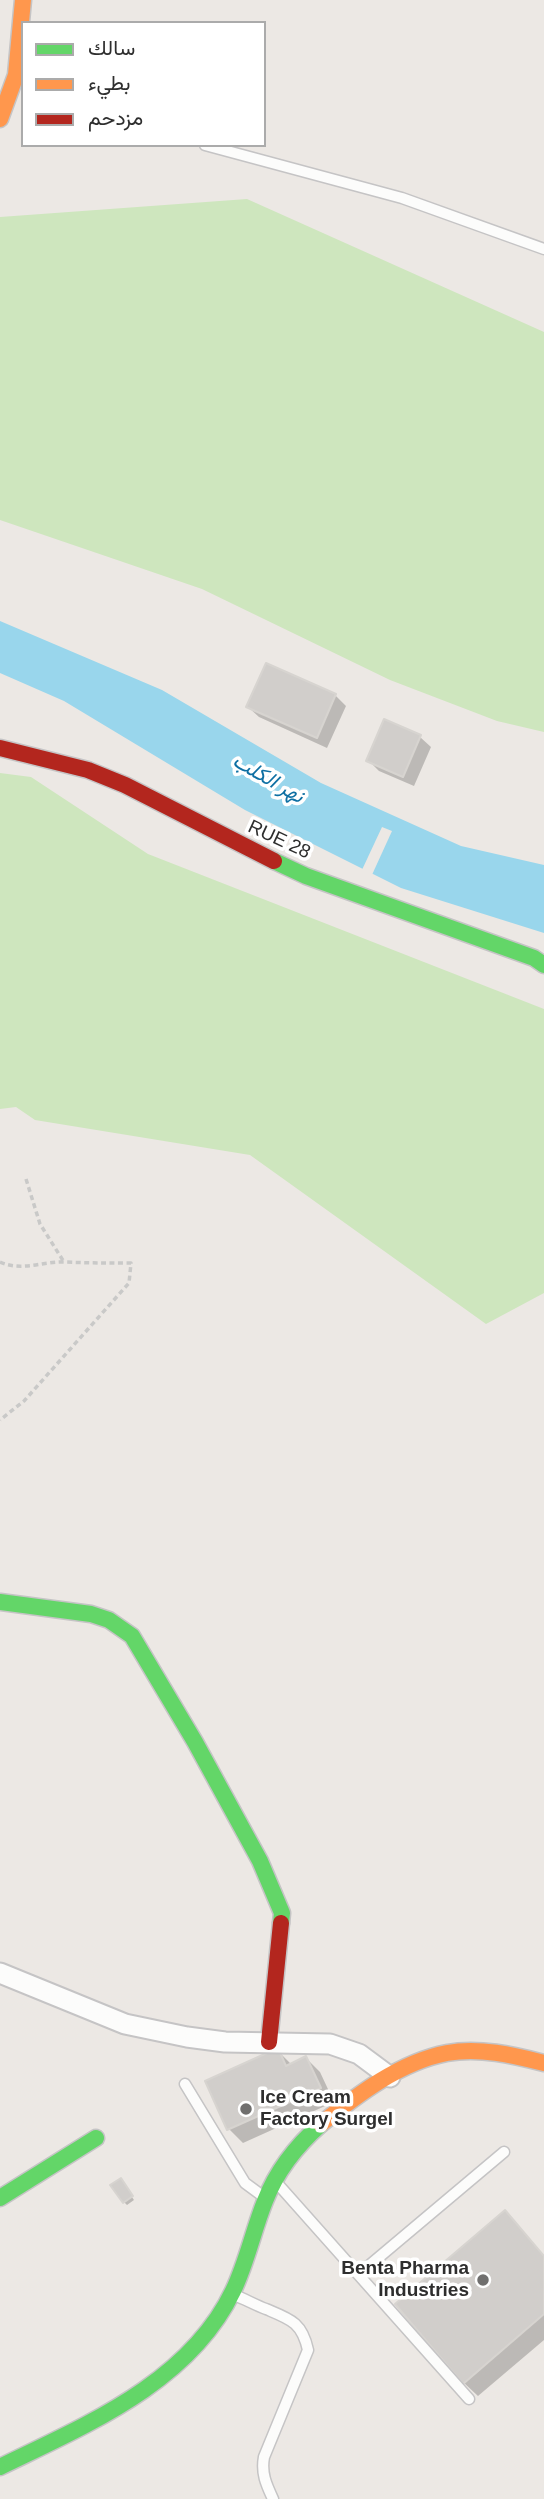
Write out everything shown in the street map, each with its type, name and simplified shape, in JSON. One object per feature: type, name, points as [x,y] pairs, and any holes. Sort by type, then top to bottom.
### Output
[{"type":"main road","points":[[0,61],[23,0]]},
{"type":"main road","points":[[21,21],[23,0]]},
{"type":"main road","points":[[4,121],[16,75],[21,21]]},
{"type":"main road","name":"RUE 28","points":[[0,748],[88,770],[125,785],[244,848],[306,876],[534,958],[544,965]]},
{"type":"main road","points":[[0,1602],[91,1614],[109,1620],[132,1636],[195,1742],[260,1861],[282,1913],[270,2042]]},
{"type":"main road","points":[[0,2467],[122,2407],[183,2359],[214,2323],[232,2294],[245,2264],[266,2199],[289,2155],[317,2125],[390,2077],[446,2053],[470,2052],[526,2058],[544,2063]]},
{"type":"main road","points":[[0,2199],[96,2138]]},
{"type":"street","points":[[0,1973],[125,2024],[225,2042],[330,2044],[359,2054],[390,2077]]},
{"type":"lane","points":[[212,147],[402,198],[544,249]]},
{"type":"lane","points":[[184,2084],[245,2183],[266,2199]]},
{"type":"lane","points":[[359,2274],[504,2152]]},
{"type":"lane","points":[[275,2182],[469,2399]]},
{"type":"lane","points":[[232,2294],[284,2315],[297,2324],[308,2350],[264,2457],[264,2479],[273,2499]]},
{"type":"path","points":[[26,1179],[40,1224],[64,1262]]},
{"type":"path","points":[[0,1262],[29,1267],[64,1262],[131,1263],[130,1283],[24,1401],[0,1420]]},
{"type":"green space","points":[[247,199],[544,332],[544,732],[497,721],[390,680],[202,589],[0,520],[0,217]]},
{"type":"green space","points":[[0,773],[31,777],[148,854],[544,1009],[544,1293],[486,1324],[250,1155],[35,1120],[16,1107],[0,1109]]},
{"type":"water","name":"نهر الكلب","points":[[0,621],[162,690],[321,783],[461,846],[544,865],[544,933],[401,888],[245,810],[64,701],[0,673]]},
{"type":"pier","points":[[382,827],[392,831],[371,877],[361,872]]},
{"type":"building","points":[[266,663],[336,694],[317,738],[246,707]]},
{"type":"building","points":[[384,719],[421,735],[403,777],[366,761]]},
{"type":"building","name":"Ice Cream Factory Surgel","points":[[278,2048],[286,2066],[306,2056],[321,2088],[227,2130],[205,2081]]},
{"type":"building","points":[[121,2178],[133,2196],[123,2203],[110,2185]]},
{"type":"building","name":"Benta Pharma Industries","points":[[505,2210],[544,2256],[544,2314],[463,2384],[395,2304]]},
{"type":"traffic: fast","points":[[274,861],[306,876],[534,958],[544,965]]},
{"type":"traffic: fast","points":[[0,1602],[91,1614],[109,1620],[132,1636],[195,1742],[260,1861],[282,1913],[281,1923]]},
{"type":"traffic: fast","points":[[0,2467],[67,2435],[132,2398],[163,2376],[190,2351],[214,2323],[233,2291],[275,2179],[295,2150],[321,2124]]},
{"type":"traffic: fast","points":[[0,2198],[96,2138]]},
{"type":"traffic: slow","points":[[21,21],[23,0]]},
{"type":"traffic: slow","points":[[0,119],[16,75],[21,21]]},
{"type":"traffic: slow","points":[[321,2124],[380,2081],[430,2057],[459,2051],[484,2051],[544,2063]]},
{"type":"traffic: jam","points":[[0,748],[88,770],[125,785],[274,861]]},
{"type":"traffic: jam","points":[[269,2042],[281,1923]]},
{"type":"place","name":"Ice Cream Factory Surgel","points":[[246,2109]]},
{"type":"place","name":"Benta Pharma Industries","points":[[483,2280]]}]
